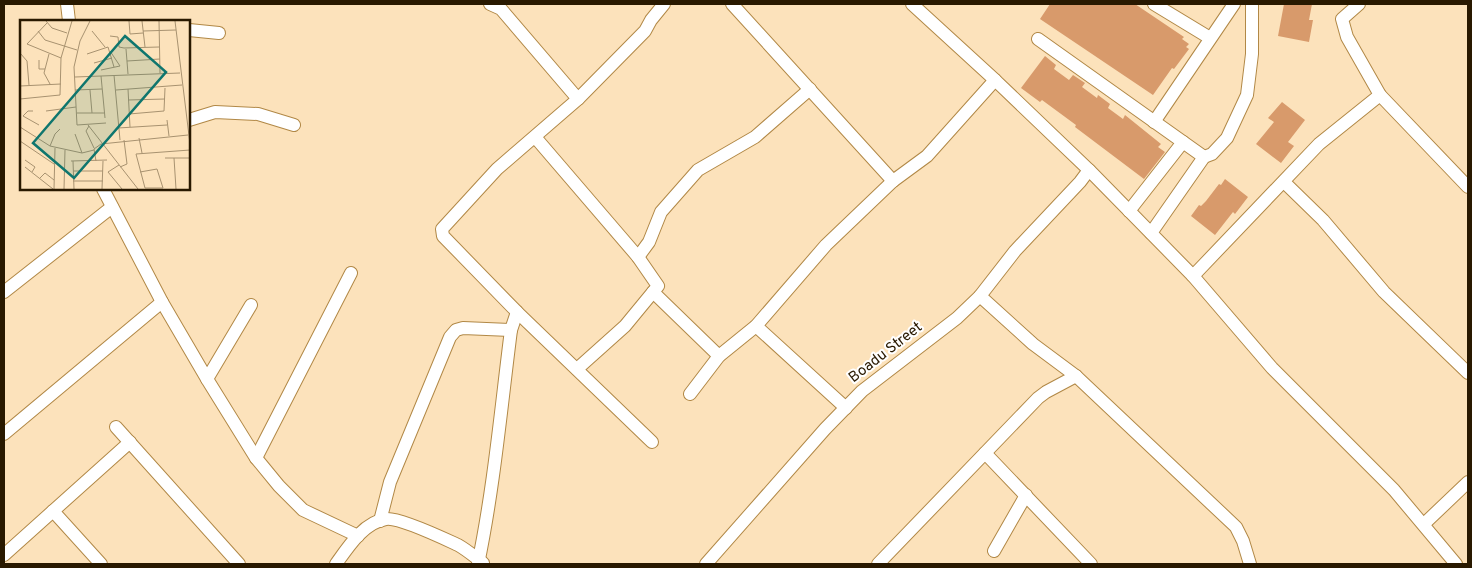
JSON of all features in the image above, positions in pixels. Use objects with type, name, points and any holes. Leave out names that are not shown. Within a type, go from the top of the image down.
[{"type":"street","points":[[67,4],[69,20]]},
{"type":"street","points":[[490,4],[501,9],[578,99]]},
{"type":"street","points":[[652,442],[517,312],[443,236],[442,229],[497,169],[578,99],[645,31],[664,4]]},
{"type":"street","points":[[732,4],[894,181]]},
{"type":"street","points":[[912,4],[1089,170],[1193,276],[1272,368],[1394,490],[1456,564]]},
{"type":"street","points":[[1154,4],[1210,38]]},
{"type":"street","points":[[1154,122],[1234,4]]},
{"type":"street","points":[[1151,233],[1204,157],[1212,154],[1227,138],[1246,95],[1252,54],[1252,4]]},
{"type":"street","points":[[1359,4],[1342,19],[1347,37],[1380,95],[1468,187]]},
{"type":"street","points":[[190,30],[219,32]]},
{"type":"street","points":[[1038,39],[1204,157]]},
{"type":"street","points":[[690,394],[720,356],[756,326],[826,245],[894,181],[927,156],[995,80]]},
{"type":"street","points":[[638,257],[649,242],[661,212],[698,170],[755,137],[810,89]]},
{"type":"street","points":[[1193,276],[1319,144],[1380,95]]},
{"type":"street","points":[[190,120],[215,112],[258,114],[294,124]]},
{"type":"street","points":[[535,137],[638,257],[658,286],[625,326],[577,369]]},
{"type":"street","points":[[1129,211],[1183,142]]},
{"type":"street","name":"Boadu Street","points":[[706,564],[806,450],[862,391],[957,318],[980,296],[1014,251],[1080,182],[1089,170]]},
{"type":"street","points":[[1284,182],[1323,220],[1384,292],[1468,373]]},
{"type":"street","points":[[104,190],[162,302],[207,380],[256,458],[279,486],[303,510],[358,536]]},
{"type":"street","points":[[4,292],[112,207]]},
{"type":"street","points":[[256,458],[351,273]]},
{"type":"street","points":[[652,292],[720,356]]},
{"type":"street","points":[[980,296],[1033,344],[1076,376],[1236,527],[1243,541],[1250,564]]},
{"type":"street","points":[[4,434],[162,302]]},
{"type":"street","points":[[207,380],[251,305]]},
{"type":"street","points":[[480,563],[495,467],[511,330],[517,312]]},
{"type":"street","points":[[756,326],[846,408]]},
{"type":"street","points":[[380,521],[390,482],[450,337],[456,330],[463,328],[511,330]]},
{"type":"street","points":[[882,563],[985,453],[1046,392],[1076,376]]},
{"type":"street","points":[[116,427],[239,564]]},
{"type":"street","points":[[4,555],[130,442]]},
{"type":"street","points":[[985,453],[1091,564]]},
{"type":"street","points":[[1424,524],[1468,482]]},
{"type":"street","points":[[994,551],[1026,495]]},
{"type":"street","points":[[53,510],[101,564]]},
{"type":"street","points":[[336,564],[358,536],[371,524],[387,518],[403,522],[459,546],[480,563]]},
{"type":"building","points":[[1050,4],[1135,4],[1184,37],[1182,39],[1189,44],[1186,47],[1189,49],[1174,69],[1172,68],[1153,95],[1040,19]]},
{"type":"building","points":[[1284,4],[1312,4],[1309,20],[1313,20],[1309,42],[1278,36]]},
{"type":"building","points":[[1045,56],[1056,65],[1054,69],[1069,80],[1073,75],[1085,83],[1082,87],[1097,98],[1098,95],[1110,104],[1108,108],[1123,119],[1125,115],[1161,144],[1158,147],[1165,152],[1144,179],[1075,127],[1076,125],[1042,100],[1040,102],[1021,88]]},
{"type":"building","points":[[1282,102],[1305,120],[1288,142],[1294,146],[1281,163],[1256,144],[1274,122],[1268,118]]},
{"type":"building","points":[[1225,179],[1248,197],[1215,235],[1191,216],[1199,205],[1201,206],[1206,201]]}]
